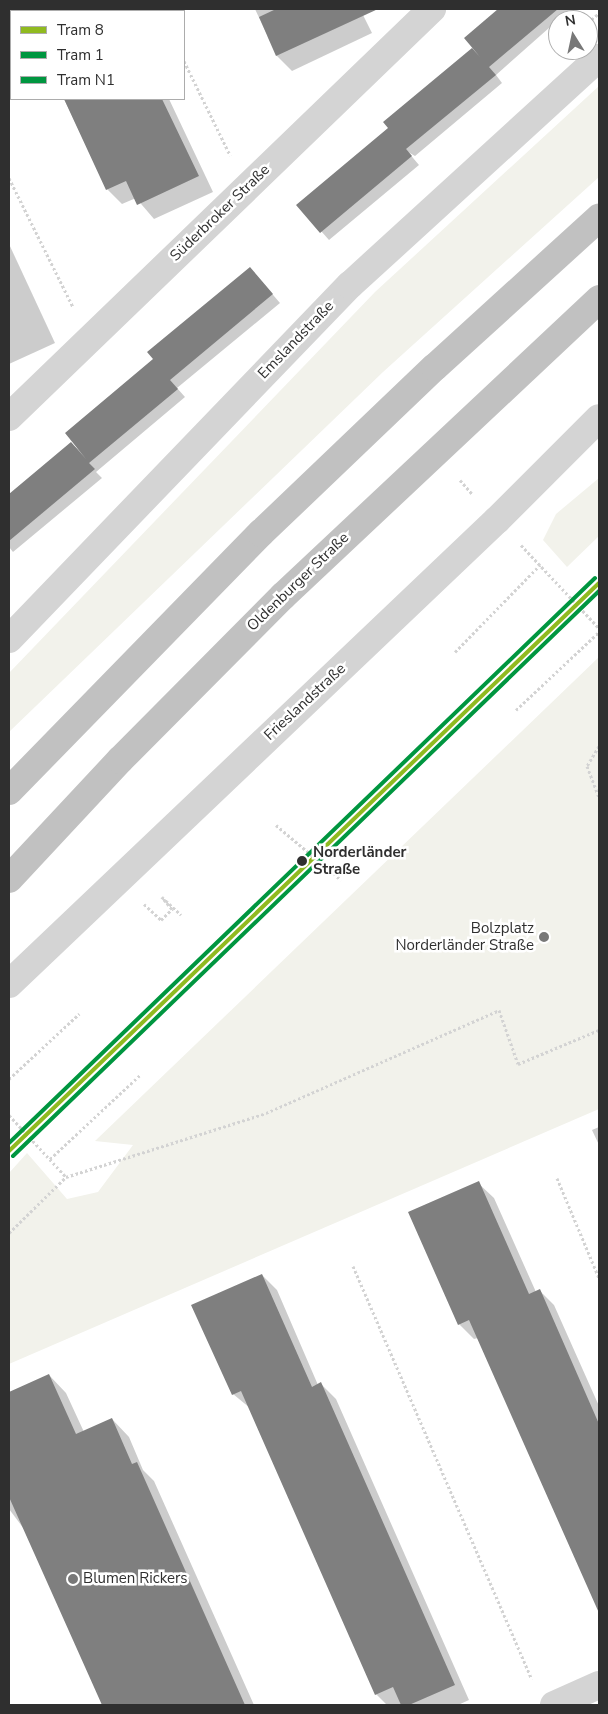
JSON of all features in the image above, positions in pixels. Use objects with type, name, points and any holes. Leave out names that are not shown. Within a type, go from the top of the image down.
[{"type":"highway","points":[[9,791],[261,533],[435,367],[599,218]]},
{"type":"highway","name":"Oldenburger Straße","points":[[9,879],[120,760],[283,596],[599,299]]},
{"type":"street","name":"Süderbroker Straße","points":[[9,417],[432,9]]},
{"type":"street","name":"Emslandstraße","points":[[9,639],[350,285],[599,58]]},
{"type":"street","name":"Frieslandstraße","points":[[9,984],[497,520],[599,418]]},
{"type":"street","points":[[544,1696],[599,1685]]},
{"type":"path","points":[[185,63],[246,188]]},
{"type":"path","points":[[9,178],[89,339]]},
{"type":"path","points":[[455,652],[540,565]]},
{"type":"path","points":[[516,710],[599,632]]},
{"type":"path","points":[[599,746],[587,766],[599,798]]},
{"type":"path","points":[[276,825],[341,880]]},
{"type":"path","points":[[140,900],[160,920],[172,908],[162,897],[181,915]]},
{"type":"path","points":[[9,1233],[66,1177],[266,1113],[499,1010],[518,1064],[599,1030]]},
{"type":"path","points":[[9,1079],[79,1014]]},
{"type":"path","points":[[50,1159],[141,1074]]},
{"type":"path","points":[[9,1115],[66,1177]]},
{"type":"path","points":[[557,1178],[599,1278]]},
{"type":"path","points":[[354,1266],[544,1696]]},
{"type":"shaded area","points":[[599,86],[599,177],[383,372],[9,732],[9,673],[375,292]]},
{"type":"shaded area","points":[[599,478],[599,536],[567,567],[543,540],[556,514]]},
{"type":"shaded area","points":[[599,657],[599,1109],[9,1364],[9,1173],[27,1153],[67,1199],[98,1192],[133,1145],[95,1141]]},
{"type":"building","points":[[276,9],[378,9],[276,56],[259,17]]},
{"type":"building","points":[[498,9],[558,9],[548,10],[548,17],[489,67],[496,75],[406,149],[412,156],[320,233],[296,205],[388,128],[383,122],[472,48],[480,57],[464,38]]},
{"type":"building","points":[[64,100],[162,100],[199,176],[137,205],[126,181],[106,190]]},
{"type":"building","points":[[250,267],[273,294],[170,380],[178,389],[89,463],[95,469],[9,541],[9,494],[71,442],[86,459],[65,433],[153,359],[147,352]]},
{"type":"building","points":[[479,1181],[529,1294],[540,1289],[599,1424],[599,1613],[469,1320],[458,1325],[408,1212]]},
{"type":"building","points":[[262,1274],[312,1387],[321,1382],[455,1685],[409,1705],[401,1705],[393,1687],[375,1695],[241,1391],[232,1395],[191,1305]]},
{"type":"building","points":[[49,1374],[76,1434],[112,1418],[132,1464],[137,1462],[245,1705],[102,1705],[9,1497],[9,1392]]},
{"type":"tram line","name":"N1","points":[[9,1143],[595,578]]},
{"type":"tram line","name":"8","points":[[9,1151],[599,583]]},
{"type":"tram line","name":"1","points":[[13,1156],[599,591]]},
{"type":"place","name":"Norderländer Straße","points":[[302,861]]},
{"type":"place","name":"Bolzplatz Norderländer Straße","points":[[544,937]]},
{"type":"place","name":"Blumen Rickers","points":[[73,1579]]}]
